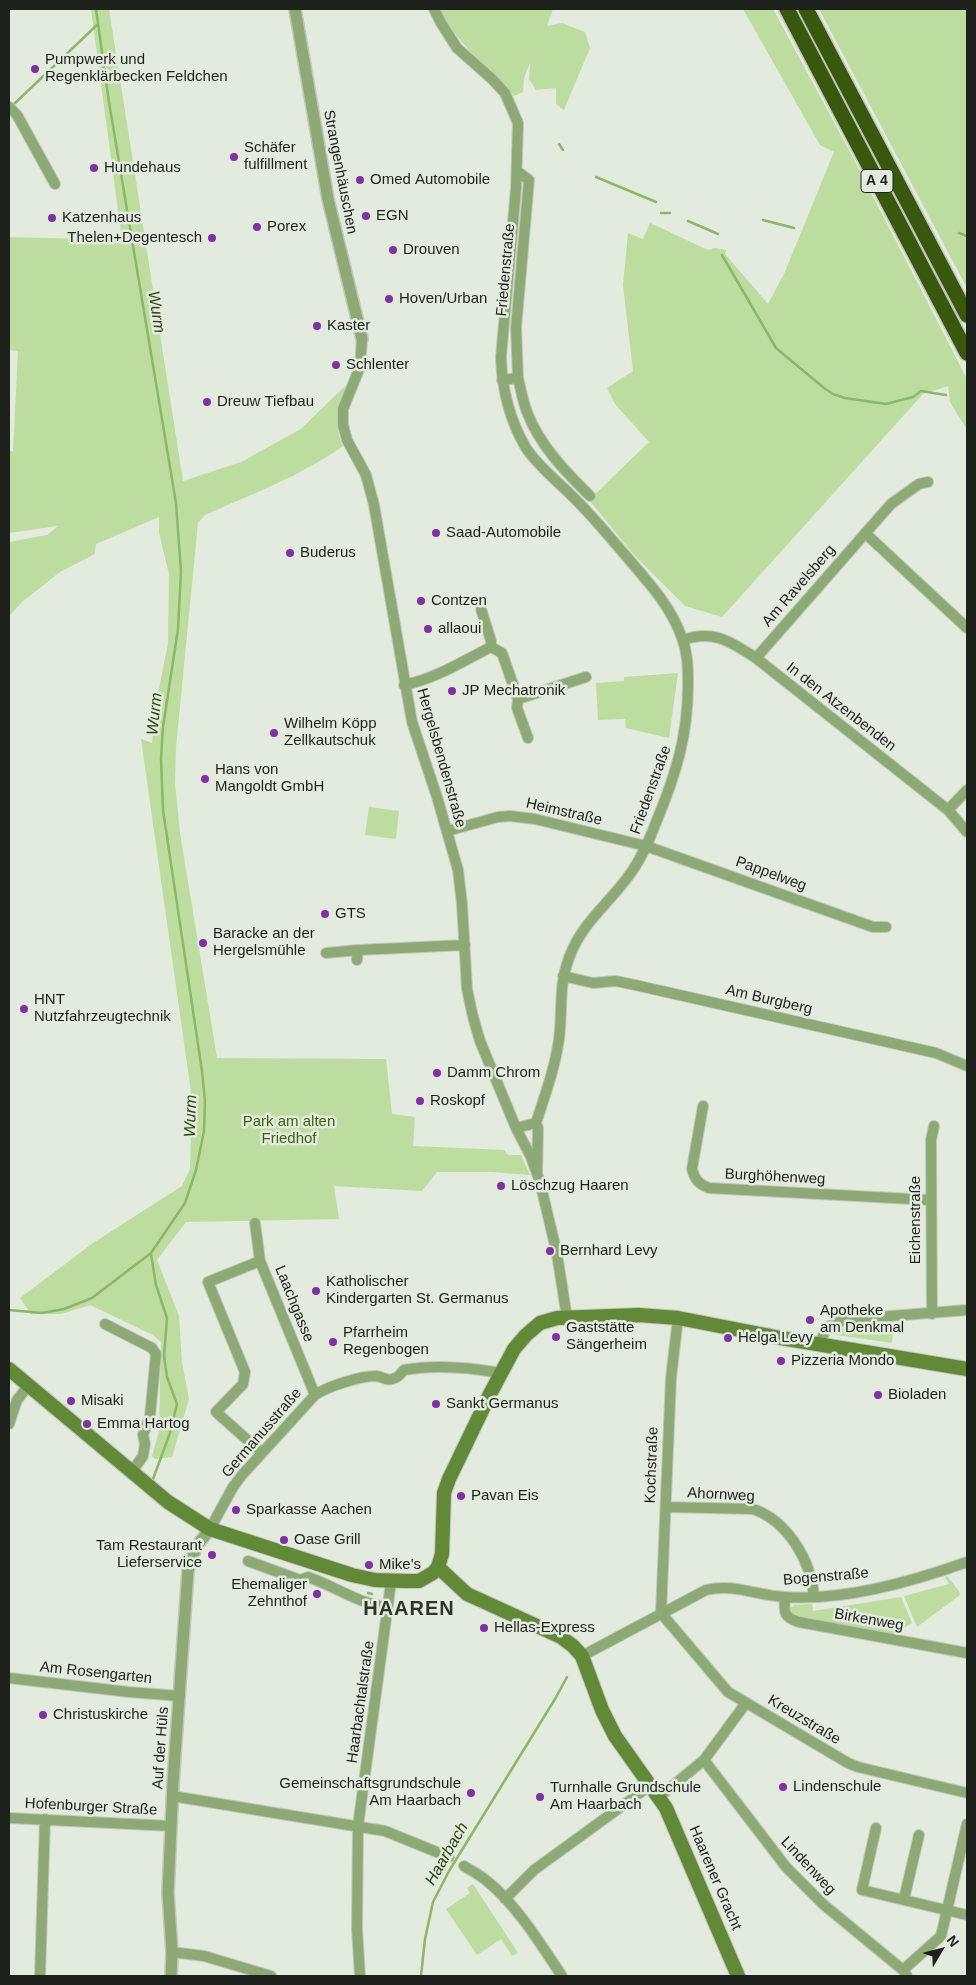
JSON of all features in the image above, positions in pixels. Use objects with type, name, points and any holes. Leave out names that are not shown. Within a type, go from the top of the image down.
[{"type":"highway","name":"A 4","points":[[787,9],[967,353]]},
{"type":"highway","name":"A 4","points":[[806,9],[967,315]]},
{"type":"main road","points":[[9,1369],[131,1473],[168,1502],[210,1529],[331,1569],[391,1582],[419,1581],[426,1578],[438,1567],[442,1554],[444,1492],[449,1479],[514,1349],[533,1328],[548,1320],[638,1315],[678,1318],[967,1368]]},
{"type":"main road","name":"Haarener Gracht","points":[[438,1567],[467,1594],[562,1637],[582,1656],[602,1710],[615,1736],[666,1808],[687,1853],[738,1976]]},
{"type":"street","name":"Strangenhäuschen","points":[[295,9],[326,191],[362,339]]},
{"type":"street","name":"Friedenstraße","points":[[434,9],[457,48],[505,93],[511,105],[518,129],[518,171],[503,328],[502,380],[507,404],[517,431],[527,449],[542,468],[598,523],[666,605],[683,640],[688,664],[688,716],[684,741],[676,771],[646,846],[630,874],[580,933],[563,976],[559,1036],[555,1059],[536,1123],[538,1128],[537,1174]]},
{"type":"street","points":[[11,109],[55,184]]},
{"type":"street","name":"Friedenstraße","points":[[518,171],[529,180],[516,328],[518,378],[527,412],[539,438],[557,463],[590,496]]},
{"type":"street","name":"Hergelsbendenstraße","points":[[362,339],[360,367],[343,409],[343,425],[347,440],[366,475],[374,505],[412,722],[458,870],[467,989],[473,1017],[480,1041],[516,1128]]},
{"type":"street","points":[[502,380],[518,378]]},
{"type":"street","name":"Am Ravelsberg","points":[[756,658],[891,504],[907,491],[919,484],[928,482]]},
{"type":"street","points":[[865,533],[967,628]]},
{"type":"street","points":[[481,610],[491,641],[491,647]]},
{"type":"street","name":"In den Atzenbenden","points":[[683,640],[692,636],[710,635],[728,640],[756,658],[948,810],[967,832]]},
{"type":"street","points":[[404,685],[436,675],[491,647]]},
{"type":"street","points":[[491,647],[502,653],[518,698],[517,708],[528,738]]},
{"type":"street","points":[[518,698],[586,677]]},
{"type":"street","points":[[948,810],[967,790]]},
{"type":"street","name":"Heimstraße","points":[[447,832],[486,819],[510,816],[535,819],[646,846]]},
{"type":"street","name":"Pappelweg","points":[[646,846],[873,927],[886,927]]},
{"type":"street","points":[[326,953],[358,955],[465,945]]},
{"type":"street","name":"Am Burgberg","points":[[563,976],[593,983],[616,981],[634,985],[936,1053],[967,1066]]},
{"type":"street","name":"Burghöhenweg","points":[[703,1106],[692,1170],[699,1184],[709,1188],[930,1200]]},
{"type":"street","points":[[516,1128],[536,1123]]},
{"type":"street","name":"Eichenstraße","points":[[932,1314],[930,1140],[934,1126]]},
{"type":"street","name":"Friedenstraße","points":[[516,1128],[528,1150],[537,1174],[557,1254],[567,1318]]},
{"type":"street","name":"Laachgasse","points":[[255,1223],[260,1261],[315,1395]]},
{"type":"street","points":[[260,1261],[208,1282],[245,1372],[243,1384],[216,1412],[262,1453]]},
{"type":"street","points":[[821,1344],[825,1329],[834,1323],[852,1319],[967,1310]]},
{"type":"street","name":"Kochstraße","points":[[661,1613],[671,1378],[678,1318]]},
{"type":"street","points":[[105,1324],[152,1348],[156,1354],[150,1416],[143,1435],[145,1444],[143,1456],[131,1473]]},
{"type":"street","name":"Germanusstraße","points":[[210,1529],[233,1487],[315,1395],[324,1389],[336,1384],[377,1376],[388,1380],[398,1378],[404,1370],[428,1366],[477,1369],[501,1373]]},
{"type":"street","points":[[9,1424],[17,1400],[29,1385]]},
{"type":"street","name":"Ahornweg","points":[[666,1507],[753,1510],[765,1514],[790,1536],[805,1558],[813,1579],[814,1596]]},
{"type":"street","name":"Auf der Hüls","points":[[171,1976],[172,1952],[168,1893],[172,1796],[188,1571],[196,1547],[210,1529]]},
{"type":"street","points":[[248,1561],[300,1580],[308,1577],[327,1583],[332,1589],[374,1606],[388,1607]]},
{"type":"street","points":[[308,1577],[311,1562]]},
{"type":"street","name":"Bogenstraße","points":[[582,1656],[661,1613],[706,1590],[716,1587],[741,1589],[785,1597],[814,1596],[874,1588],[911,1580],[967,1562]]},
{"type":"street","points":[[327,1583],[331,1569]]},
{"type":"street","name":"Haarbachtalstraße","points":[[359,1976],[358,1826],[391,1582]]},
{"type":"street","name":"Birkenweg","points":[[785,1597],[784,1612],[790,1619],[799,1622],[967,1653]]},
{"type":"street","name":"Kreuzstraße","points":[[661,1613],[728,1692],[746,1703],[848,1763],[967,1793]]},
{"type":"street","name":"Am Rosengarten","points":[[9,1678],[180,1696]]},
{"type":"street","points":[[505,1899],[534,1870],[704,1760],[746,1703]]},
{"type":"street","name":"Lindenweg","points":[[704,1760],[786,1867],[824,1905],[904,1973]]},
{"type":"street","points":[[172,1796],[385,1831],[449,1857]]},
{"type":"street","name":"Hofenburger Straße","points":[[9,1818],[171,1826]]},
{"type":"street","points":[[40,1976],[44,1819]]},
{"type":"street","points":[[904,1973],[940,1936],[948,1910],[967,1824]]},
{"type":"street","points":[[876,1828],[862,1890],[967,1915]]},
{"type":"street","points":[[904,1899],[919,1835]]},
{"type":"street","points":[[464,1866],[488,1881],[505,1899],[562,1976]]},
{"type":"street","points":[[172,1952],[204,1956],[271,1976]]},
{"type":"green space","name":"Park am alten Friedhof","points":[[91,9],[109,9],[183,481],[241,462],[301,429],[346,385],[338,423],[338,431],[343,446],[293,476],[205,515],[198,523],[176,747],[175,783],[180,833],[217,1058],[386,1059],[392,1114],[415,1117],[413,1146],[504,1150],[508,1155],[521,1155],[530,1175],[492,1172],[437,1172],[422,1191],[334,1186],[339,1219],[186,1222],[157,1260],[179,1316],[182,1363],[189,1399],[172,1457],[155,1459],[152,1456],[159,1431],[161,1342],[153,1335],[90,1305],[61,1314],[31,1314],[20,1298],[93,1243],[182,1186],[190,1169],[192,1099],[141,739],[152,743],[157,699],[168,643],[169,574],[159,533],[159,517],[96,544],[95,554],[60,572],[22,602],[9,616],[9,542],[47,535],[58,526],[9,533],[9,451],[13,451],[18,351],[9,350],[9,237],[122,240]]},
{"type":"green space","points":[[440,9],[553,9],[547,26],[562,23],[585,32],[590,48],[564,110],[556,104],[556,88],[536,90],[529,79],[530,63],[524,78],[523,92],[514,96],[464,44],[447,22]]},
{"type":"green space","points":[[743,9],[773,9],[850,152],[967,379],[967,430],[950,402],[948,386],[923,394],[722,617],[685,606],[634,555],[590,499],[649,442],[615,404],[607,388],[633,371],[623,285],[628,233],[643,239],[650,223],[708,250],[715,248],[726,250],[725,254],[768,304],[784,274],[834,152],[820,145]]},
{"type":"green space","points":[[819,9],[967,9],[967,288]]},
{"type":"green space","points":[[678,673],[669,738],[626,728],[625,719],[598,720],[596,683],[624,681],[624,677]]},
{"type":"green space","points":[[369,807],[399,811],[396,839],[365,835]]},
{"type":"green space","points":[[894,1324],[892,1343],[836,1335],[837,1331],[844,1328]]},
{"type":"green space","points":[[947,1576],[960,1595],[917,1627],[904,1596],[949,1584],[945,1577]]},
{"type":"green space","points":[[901,1597],[912,1623],[894,1634],[793,1616],[790,1608],[794,1605],[812,1604],[813,1611]]},
{"type":"green space","points":[[473,1884],[518,1953],[512,1956],[501,1939],[477,1955],[446,1909],[470,1893],[467,1888]]},
{"type":"waterway","name":"Wurm","points":[[9,1310],[42,1313],[64,1309],[92,1298],[151,1253],[185,1203],[196,1170],[204,1131],[205,1101],[202,1071],[163,810],[161,759],[163,727],[178,629],[181,571],[176,503],[109,102],[96,9]]},
{"type":"waterway","points":[[12,106],[98,24]]},
{"type":"waterway","points":[[559,144],[563,150]]},
{"type":"waterway","points":[[596,177],[656,202]]},
{"type":"waterway","points":[[661,213],[670,213]]},
{"type":"waterway","points":[[763,220],[794,228]]},
{"type":"waterway","points":[[688,221],[718,234]]},
{"type":"waterway","points":[[959,233],[967,236]]},
{"type":"waterway","points":[[722,255],[776,348],[833,394],[845,398],[886,404],[913,397],[921,391],[946,395]]},
{"type":"waterway","name":"Haarbach","points":[[151,1254],[156,1285],[167,1318],[164,1356],[167,1377],[177,1404],[170,1433],[153,1479]]},
{"type":"waterway","name":"Haarbach","points":[[368,1593],[372,1594]]},
{"type":"waterway","name":"Haarbach","points":[[421,1976],[425,1939],[433,1902],[449,1871],[567,1677]]},
{"type":"place","name":"Pumpwerk und Regenklärbecken Feldchen","points":[[35,69]]},
{"type":"place","name":"Schäfer fulfillment","points":[[234,157]]},
{"type":"place","name":"Hundehaus","points":[[94,168]]},
{"type":"place","name":"Omed Automobile","points":[[360,180]]},
{"type":"place","name":"EGN","points":[[366,216]]},
{"type":"place","name":"Katzenhaus","points":[[52,218]]},
{"type":"place","name":"Porex","points":[[257,227]]},
{"type":"place","name":"Thelen+Degentesch","points":[[212,238]]},
{"type":"place","name":"Drouven","points":[[393,250]]},
{"type":"place","name":"Hoven/Urban","points":[[389,299]]},
{"type":"place","name":"Kaster","points":[[317,326]]},
{"type":"place","name":"Schlenter","points":[[336,365]]},
{"type":"place","name":"Dreuw Tiefbau","points":[[207,402]]},
{"type":"place","name":"Saad-Automobile","points":[[436,533]]},
{"type":"place","name":"Buderus","points":[[290,553]]},
{"type":"place","name":"Contzen","points":[[421,601]]},
{"type":"place","name":"allaoui","points":[[428,629]]},
{"type":"place","name":"JP Mechatronik","points":[[452,691]]},
{"type":"place","name":"Wilhelm Köpp Zellkautschuk","points":[[274,733]]},
{"type":"place","name":"Hans von Mangoldt GmbH","points":[[205,779]]},
{"type":"place","name":"GTS","points":[[325,914]]},
{"type":"place","name":"Baracke an der Hergelsmühle","points":[[203,943]]},
{"type":"place","name":"HNT Nutzfahrzeugtechnik","points":[[24,1009]]},
{"type":"place","name":"Damm Chrom","points":[[437,1073]]},
{"type":"place","name":"Roskopf","points":[[420,1101]]},
{"type":"place","name":"Löschzug Haaren","points":[[501,1186]]},
{"type":"place","name":"Bernhard Levy","points":[[550,1251]]},
{"type":"place","name":"Katholischer Kindergarten St. Germanus","points":[[316,1291]]},
{"type":"place","name":"Apotheke am Denkmal","points":[[810,1320]]},
{"type":"place","name":"Gaststätte Sängerheim","points":[[556,1337]]},
{"type":"place","name":"Helga Levy","points":[[728,1338]]},
{"type":"place","name":"Pfarrheim Regenbogen","points":[[333,1342]]},
{"type":"place","name":"Pizzeria Mondo","points":[[781,1361]]},
{"type":"place","name":"Bioladen","points":[[878,1395]]},
{"type":"place","name":"Misaki","points":[[71,1401]]},
{"type":"place","name":"Sankt Germanus","points":[[436,1404]]},
{"type":"place","name":"Emma Hartog","points":[[87,1424]]},
{"type":"place","name":"Pavan Eis","points":[[461,1496]]},
{"type":"place","name":"Sparkasse Aachen","points":[[236,1510]]},
{"type":"place","name":"Oase Grill","points":[[284,1540]]},
{"type":"place","name":"Tam Restaurant Lieferservice","points":[[212,1555]]},
{"type":"place","name":"Mike's","points":[[369,1565]]},
{"type":"place","name":"Ehemaliger Zehnthof","points":[[317,1594]]},
{"type":"place","name":"Hellas-Express","points":[[484,1628]]},
{"type":"place","name":"Christuskirche","points":[[43,1715]]},
{"type":"place","name":"Lindenschule","points":[[783,1787]]},
{"type":"place","name":"Gemeinschaftsgrundschule Am Haarbach","points":[[471,1793]]},
{"type":"place","name":"Turnhalle Grundschule Am Haarbach","points":[[540,1797]]},
{"type":"district","name":"HAAREN","points":[[409,1609]]}]
